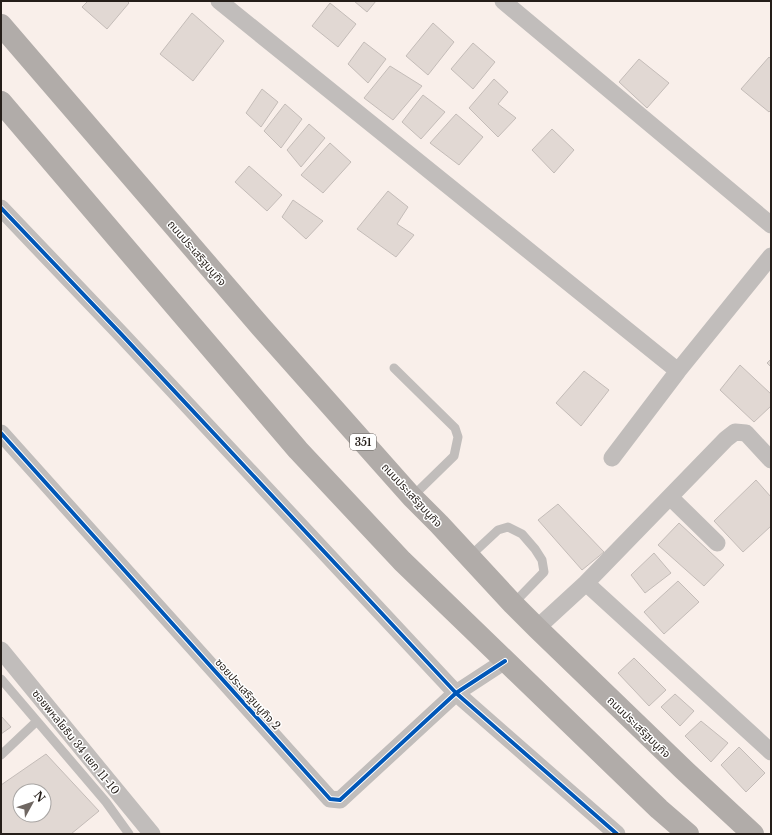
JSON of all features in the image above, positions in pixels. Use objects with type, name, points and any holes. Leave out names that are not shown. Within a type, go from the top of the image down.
[{"type":"main road","name":"ถนนประเสริฐมนูกิจ","points":[[1,25],[261,327],[412,497],[537,628],[683,769],[753,834]]},
{"type":"main road","points":[[1,102],[298,450],[402,561],[659,809],[688,834]]},
{"type":"street","points":[[219,1],[678,371]]},
{"type":"street","points":[[504,1],[771,225]]},
{"type":"street","points":[[1,208],[122,335],[456,693],[617,834]]},
{"type":"street","points":[[612,458],[678,371],[771,256]]},
{"type":"street","points":[[537,628],[586,583],[726,439],[735,432],[746,433],[771,460]]},
{"type":"street","name":"ซอยประเสริฐมนูกิจ 2","points":[[1,433],[330,799],[340,800],[456,693],[505,660]]},
{"type":"street","points":[[670,497],[717,543]]},
{"type":"street","points":[[586,583],[771,752]]},
{"type":"street","name":"ซอยพหลโยธิน 34 แยก 11-10","points":[[1,650],[152,834]]},
{"type":"lane","points":[[394,368],[455,428],[458,437],[454,456],[412,497]]},
{"type":"lane","points":[[469,557],[498,530],[508,527],[522,534],[542,560],[544,572],[513,604]]},
{"type":"lane","points":[[1,679],[106,802],[129,834]]},
{"type":"lane","points":[[1,755],[37,721]]},
{"type":"building","points":[[88,1],[127,1],[129,3],[107,29],[82,7]]},
{"type":"building","points":[[354,1],[376,1],[367,12]]},
{"type":"building","points":[[330,3],[356,24],[338,47],[312,26]]},
{"type":"building","points":[[192,13],[224,41],[193,81],[160,54]]},
{"type":"building","points":[[433,23],[454,42],[428,75],[406,56]]},
{"type":"building","points":[[364,42],[386,59],[368,83],[348,64]]},
{"type":"building","points":[[473,43],[495,62],[473,89],[451,69]]},
{"type":"building","points":[[769,57],[771,59],[771,110],[769,112],[741,89]]},
{"type":"building","points":[[639,59],[669,83],[647,108],[619,82]]},
{"type":"building","points":[[390,66],[422,86],[393,120],[364,98]]},
{"type":"building","points":[[494,79],[508,92],[498,104],[516,118],[498,137],[469,108]]},
{"type":"building","points":[[262,89],[278,102],[261,127],[246,113]]},
{"type":"building","points":[[423,95],[445,112],[421,139],[402,122]]},
{"type":"building","points":[[285,104],[302,119],[281,148],[264,131]]},
{"type":"building","points":[[456,114],[483,137],[459,165],[430,143]]},
{"type":"building","points":[[309,124],[325,138],[301,167],[287,150]]},
{"type":"building","points":[[552,129],[574,150],[554,173],[532,150]]},
{"type":"building","points":[[330,143],[351,162],[323,193],[301,175]]},
{"type":"building","points":[[249,166],[282,195],[267,211],[235,182]]},
{"type":"building","points":[[388,191],[408,207],[397,224],[414,235],[396,257],[357,229]]},
{"type":"building","points":[[293,200],[323,221],[306,239],[282,217]]},
{"type":"building","points":[[771,359],[771,367],[767,363]]},
{"type":"building","points":[[740,365],[771,394],[771,406],[754,422],[720,390]]},
{"type":"building","points":[[584,371],[609,390],[581,426],[556,403]]},
{"type":"building","points":[[756,480],[771,497],[771,526],[743,552],[714,521]]},
{"type":"building","points":[[558,504],[604,552],[582,570],[538,520]]},
{"type":"building","points":[[679,523],[724,565],[704,586],[658,545]]},
{"type":"building","points":[[654,553],[671,573],[645,593],[631,575]]},
{"type":"building","points":[[678,581],[699,602],[664,634],[644,612]]},
{"type":"building","points":[[634,658],[666,690],[649,706],[618,673]]},
{"type":"building","points":[[675,694],[694,711],[680,726],[661,707]]},
{"type":"building","points":[[1,716],[11,727],[1,734]]},
{"type":"building","points":[[701,721],[728,743],[711,762],[685,736]]},
{"type":"building","points":[[739,747],[765,773],[746,792],[721,765]]},
{"type":"building","points":[[46,754],[99,811],[71,834],[1,834],[1,785]]},
{"type":"cycle path","points":[[1,208],[122,335],[456,693],[617,834]]},
{"type":"cycle path","points":[[1,433],[330,799],[340,800],[456,693],[505,661]]}]
